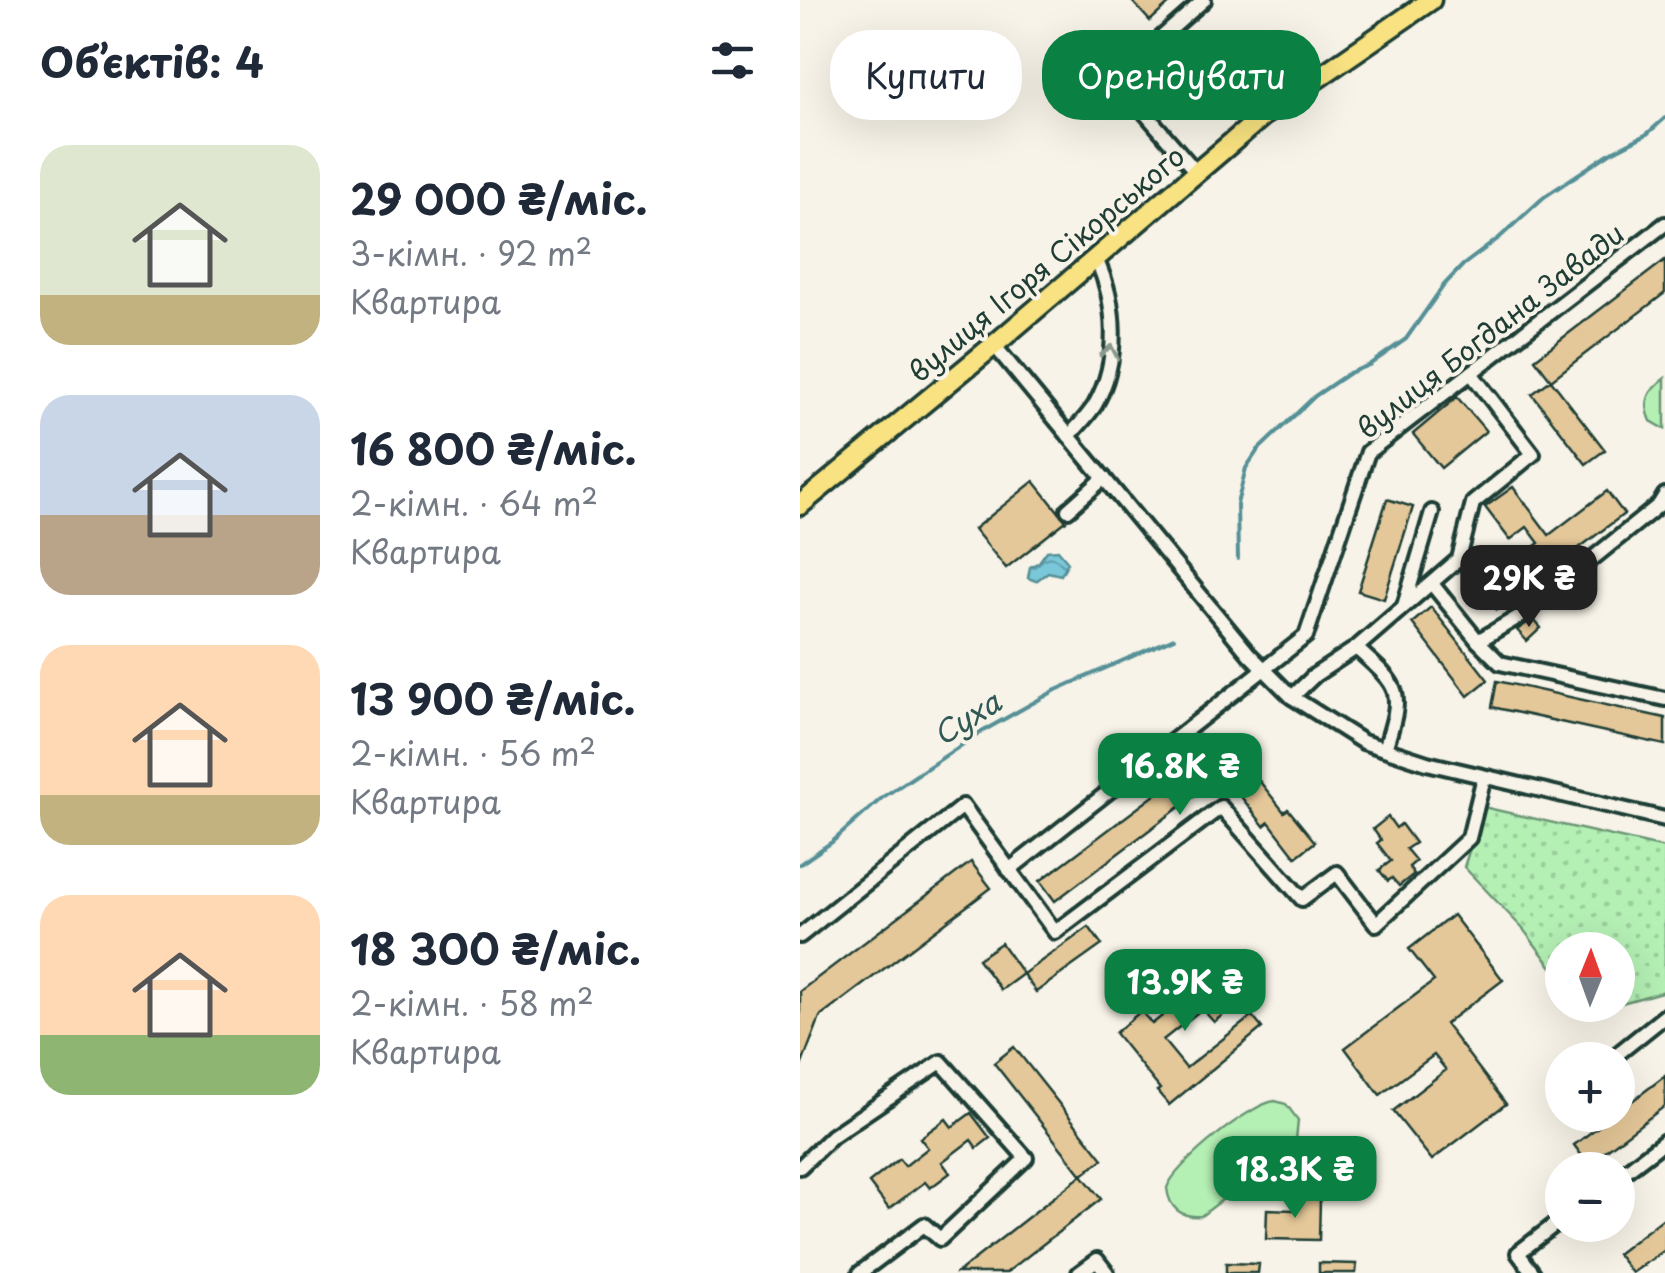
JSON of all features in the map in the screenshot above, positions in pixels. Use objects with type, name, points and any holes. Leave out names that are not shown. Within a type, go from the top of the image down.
[{"type":"main road","name":"вулиця Ігоря Сікорського","points":[[800,504],[1264,116],[1431,0]]},
{"type":"street","points":[[1196,173],[1146,114],[1123,76],[1128,67],[1204,0]]},
{"type":"street","name":"вулиця Богдана Завади","points":[[1009,870],[1306,636],[1368,452],[1665,224]]},
{"type":"street","points":[[1070,436],[1095,405],[1113,339],[1109,292],[1096,259]]},
{"type":"street","points":[[994,345],[1263,669],[1292,697],[1363,742],[1484,777],[1665,819]]},
{"type":"street","points":[[1292,697],[1459,560],[1473,503],[1532,454],[1470,373]]},
{"type":"street","points":[[1068,510],[1104,478]]},
{"type":"street","points":[[1478,641],[1524,614],[1659,505],[1665,494]]},
{"type":"street","points":[[1404,608],[1432,512]]},
{"type":"street","points":[[1432,584],[1500,663],[1665,699]]},
{"type":"street","points":[[1356,648],[1396,688],[1397,702],[1385,749]]},
{"type":"street","points":[[800,936],[964,806],[1055,932],[1222,808],[1302,900],[1337,873],[1376,924],[1470,838],[1484,777]]},
{"type":"street","points":[[1632,1042],[1665,1016]]},
{"type":"street","points":[[800,1167],[832,1136],[941,1062],[1026,1158],[940,1239],[924,1225],[860,1273]]},
{"type":"street","points":[[1635,1164],[1665,1141]]},
{"type":"street","points":[[1534,1273],[1518,1253],[1545,1232]]},
{"type":"street","points":[[1080,1273],[1097,1260],[1107,1273]]},
{"type":"green space","points":[[1665,378],[1665,429],[1651,421],[1647,402]]},
{"type":"green space","points":[[1483,807],[1665,848],[1665,991],[1635,999],[1635,932],[1545,932],[1545,958],[1464,867]]},
{"type":"green space","points":[[1275,1101],[1286,1104],[1298,1120],[1296,1140],[1289,1149],[1201,1216],[1177,1210],[1167,1188],[1183,1165],[1232,1123]]},
{"type":"water","points":[[1058,550],[1068,562],[1061,575],[1048,572],[1036,581],[1028,578],[1030,567],[1047,551]]},
{"type":"building","points":[[1131,0],[1173,0],[1150,21]]},
{"type":"building","points":[[1665,260],[1665,293],[1551,380],[1535,359]]},
{"type":"building","points":[[1551,380],[1605,450],[1586,464],[1532,394]]},
{"type":"building","points":[[1457,397],[1486,431],[1441,468],[1413,434]]},
{"type":"building","points":[[1034,481],[1066,521],[1006,568],[974,529]]},
{"type":"building","points":[[1513,487],[1549,535],[1607,491],[1624,514],[1497,610],[1480,587],[1539,543],[1527,527],[1510,540],[1485,507]]},
{"type":"building","points":[[1387,499],[1413,507],[1384,599],[1358,591]]},
{"type":"building","points":[[1431,607],[1488,680],[1468,696],[1412,623]]},
{"type":"building","points":[[1533,619],[1541,628],[1527,641],[1517,630]]},
{"type":"building","points":[[1497,681],[1665,718],[1665,745],[1492,707]]},
{"type":"building","points":[[1223,744],[1248,777],[1253,773],[1284,812],[1288,809],[1315,842],[1296,857],[1269,822],[1264,826],[1235,789],[1229,793],[1217,779],[1055,901],[1040,881]]},
{"type":"building","points":[[1388,817],[1396,828],[1401,824],[1415,843],[1406,849],[1416,861],[1409,867],[1414,874],[1399,886],[1379,870],[1391,861],[1377,843],[1381,840],[1373,829]]},
{"type":"building","points":[[971,862],[991,888],[820,1017],[800,1069],[800,991]]},
{"type":"building","points":[[1453,915],[1503,980],[1445,1024],[1506,1104],[1432,1160],[1393,1111],[1446,1070],[1434,1055],[1380,1095],[1345,1048],[1434,981],[1409,949]]},
{"type":"building","points":[[1089,927],[1102,945],[1036,992],[1023,974]]},
{"type":"building","points":[[1001,943],[1023,974],[1001,990],[978,959]]},
{"type":"building","points":[[1206,959],[1240,1001],[1214,1022],[1202,1009],[1163,1040],[1186,1068],[1252,1016],[1262,1028],[1169,1105],[1115,1033],[1141,1011],[1152,1024],[1191,993],[1180,980]]},
{"type":"building","points":[[1014,1047],[1103,1159],[1082,1175],[994,1063]]},
{"type":"building","points":[[1665,1076],[1665,1106],[1635,1129],[1635,1099]]},
{"type":"building","points":[[971,1113],[990,1138],[977,1148],[971,1140],[942,1162],[950,1173],[930,1188],[925,1182],[889,1209],[869,1183],[899,1159],[905,1166],[928,1148],[920,1138],[946,1119],[952,1127]]},
{"type":"building","points":[[1591,1132],[1630,1132],[1604,1152],[1579,1152],[1574,1145]]},
{"type":"building","points":[[1082,1175],[1101,1199],[1006,1273],[957,1273]]},
{"type":"building","points":[[1294,1197],[1320,1198],[1319,1240],[1266,1239],[1267,1209],[1294,1210]]},
{"type":"building","points":[[1665,1217],[1665,1250],[1632,1273],[1617,1254]]},
{"type":"building","points":[[1226,1263],[1259,1264],[1258,1273],[1226,1273]]},
{"type":"building","points":[[1319,1263],[1357,1264],[1356,1273],[1319,1273]]},
{"type":"waterway","points":[[1238,559],[1237,504],[1246,468],[1258,450],[1315,396],[1406,339],[1463,265],[1544,197],[1610,153],[1647,134],[1665,118]]},
{"type":"waterway","name":"Суха","points":[[800,864],[883,797],[983,731],[1056,690],[1174,638]]}]
